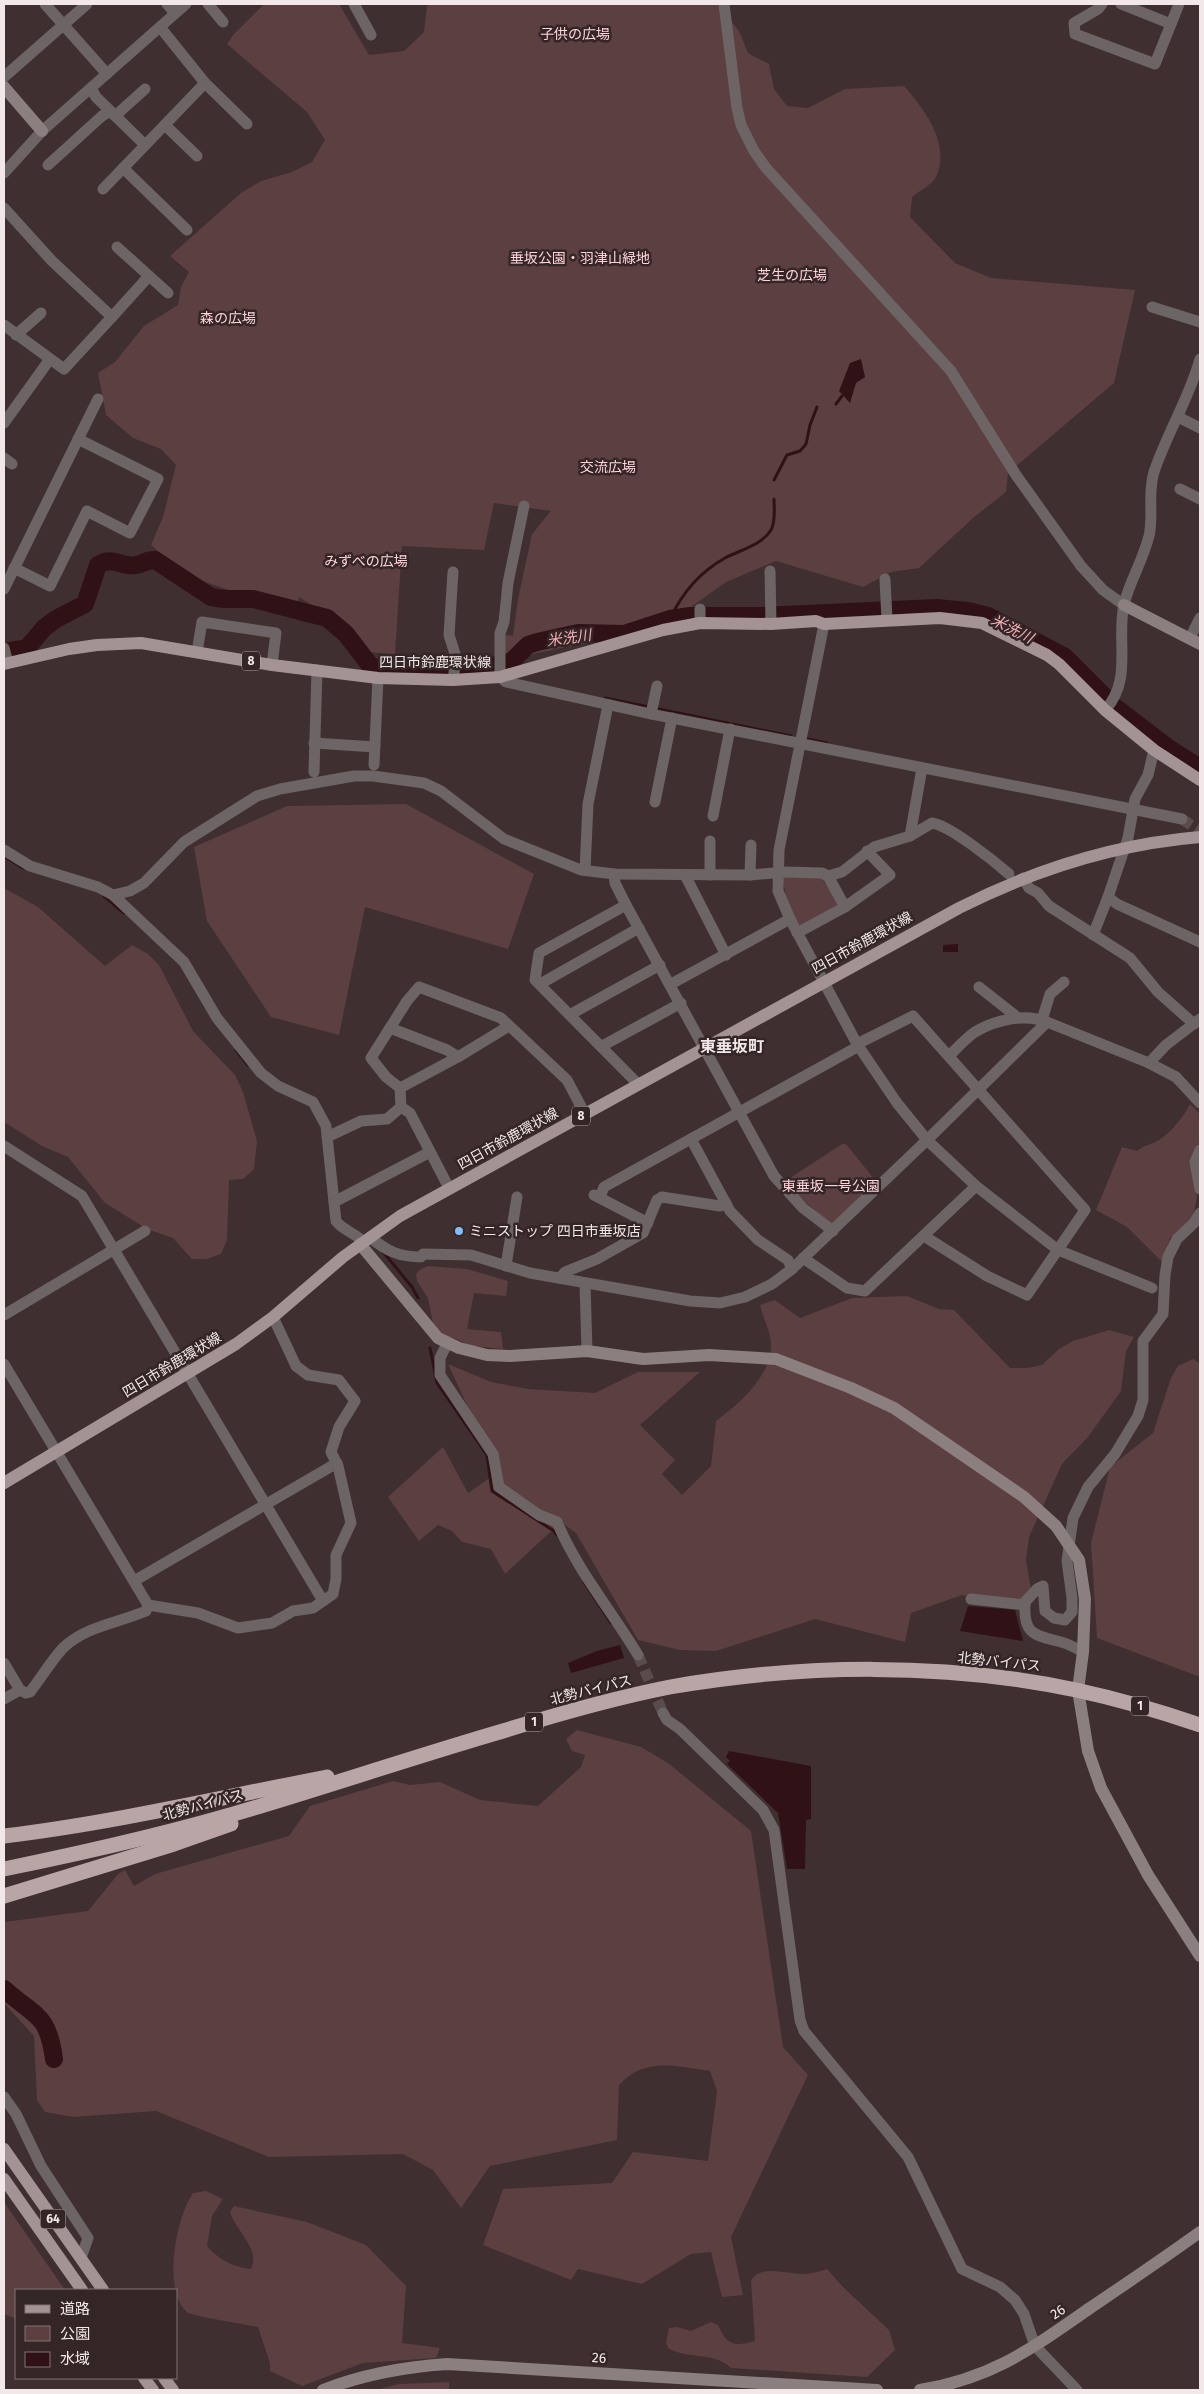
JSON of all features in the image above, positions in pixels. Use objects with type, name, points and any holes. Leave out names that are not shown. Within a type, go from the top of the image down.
[{"type":"highway","name":"北勢バイパス","points":[[4,1870],[173,1830],[264,1806],[396,1763],[608,1701],[670,1687],[730,1679],[854,1670],[919,1671],[988,1676],[1078,1690],[1148,1708],[1200,1725]]},
{"type":"highway","name":"1","points":[[4,1836],[54,1830],[396,1763]]},
{"type":"highway","name":"1","points":[[4,1896],[174,1844],[396,1763]]},
{"type":"main road","name":"四日市鈴鹿環状線","points":[[6,662],[68,649],[117,643],[141,643],[272,665],[378,678],[453,677],[500,674],[663,630],[700,617],[771,619],[824,624],[887,611],[982,623],[1047,655],[1109,705],[1154,750],[1200,780]]},
{"type":"main road","name":"四日市鈴鹿環状線","points":[[4,1483],[236,1344],[365,1241],[450,1188],[958,908],[1023,878],[1078,860],[1123,848],[1171,839],[1200,837]]},
{"type":"main road","name":"64","points":[[4,2148],[102,2289]]},
{"type":"main road","name":"64","points":[[4,2179],[81,2289]]},
{"type":"main road","points":[[145,2379],[153,2390]]},
{"type":"main road","points":[[165,2379],[173,2390]]},
{"type":"street","points":[[45,4],[107,74]]},
{"type":"street","points":[[4,77],[87,4]]},
{"type":"street","points":[[167,4],[175,13]]},
{"type":"street","points":[[4,173],[42,132],[186,4]]},
{"type":"street","points":[[208,4],[223,22]]},
{"type":"street","points":[[354,4],[371,35]]},
{"type":"street","points":[[724,4],[737,108],[741,125],[754,151],[766,168],[951,371],[1016,475],[1081,566],[1102,590],[1124,605],[1195,641],[1200,618]]},
{"type":"street","points":[[1102,4],[1098,9],[1074,23],[1075,34],[1155,64],[1179,4]]},
{"type":"street","points":[[1121,4],[1171,24]]},
{"type":"street","points":[[160,27],[205,83],[247,124]]},
{"type":"street","points":[[103,189],[205,83]]},
{"type":"street","points":[[4,87],[42,132]]},
{"type":"street","points":[[91,88],[113,113],[146,145]]},
{"type":"street","points":[[48,165],[102,116],[113,113],[145,88]]},
{"type":"street","points":[[165,125],[197,156]]},
{"type":"street","points":[[123,168],[187,230]]},
{"type":"street","points":[[4,208],[52,261],[112,317]]},
{"type":"street","points":[[118,247],[168,293]]},
{"type":"street","points":[[41,313],[8,331],[64,370],[149,276]]},
{"type":"street","points":[[1152,307],[1200,322]]},
{"type":"street","points":[[4,423],[50,359]]},
{"type":"street","points":[[1109,705],[1118,692],[1121,680],[1124,605],[1149,536],[1151,481],[1160,455],[1192,385],[1200,360]]},
{"type":"street","points":[[4,588],[98,399]]},
{"type":"street","points":[[1178,417],[1200,428]]},
{"type":"street","points":[[14,568],[50,586],[87,511],[130,533],[158,479],[78,439]]},
{"type":"street","points":[[1180,488],[1200,499]]},
{"type":"street","points":[[524,506],[508,583],[504,622],[500,633],[500,674],[506,682],[608,705],[652,710],[672,718],[800,744],[1182,819]]},
{"type":"street","points":[[770,571],[771,619]]},
{"type":"street","points":[[453,572],[449,635],[456,657],[453,677]]},
{"type":"street","points":[[885,579],[887,611]]},
{"type":"street","points":[[197,652],[202,622],[276,633],[272,665]]},
{"type":"street","points":[[824,624],[779,850],[778,891],[790,919],[822,982],[858,1045],[897,1103],[927,1140],[976,1186],[1058,1250],[1152,1288]]},
{"type":"street","points":[[4,648],[6,662]]},
{"type":"street","points":[[314,772],[317,670]]},
{"type":"street","points":[[374,765],[378,678]]},
{"type":"street","points":[[652,710],[657,686]]},
{"type":"street","points":[[586,870],[588,804],[608,705]]},
{"type":"street","points":[[655,802],[672,718]]},
{"type":"street","points":[[713,816],[730,729]]},
{"type":"street","points":[[314,743],[375,747]]},
{"type":"street","points":[[1093,935],[1128,838],[1135,799],[1148,775],[1154,750]]},
{"type":"street","points":[[910,836],[922,768]]},
{"type":"street","points":[[113,895],[130,891],[144,883],[184,842],[257,796],[280,789],[354,776],[373,776],[424,783],[441,791],[504,839],[542,856],[586,870],[614,874],[685,875],[822,873],[828,876],[845,907]]},
{"type":"street","points":[[828,876],[842,872],[867,851],[910,836],[926,824],[932,823],[942,825],[994,861],[1009,874]]},
{"type":"street","points":[[710,841],[710,875]]},
{"type":"street","points":[[750,875],[751,846]]},
{"type":"street","points":[[4,850],[30,866],[98,887],[113,895],[184,962],[217,1018],[261,1073],[278,1086],[316,1107],[331,1136],[334,1202],[338,1224],[365,1241],[414,1311],[438,1338],[447,1344],[487,1355],[510,1356],[587,1350],[643,1359],[709,1355],[776,1359],[851,1388],[894,1408],[1024,1497],[1056,1526],[1079,1560],[1085,1599],[1083,1652],[1078,1690],[1088,1751],[1101,1788],[1148,1875],[1200,1956]]},
{"type":"street","points":[[797,933],[845,907],[890,876],[867,851]]},
{"type":"street","points":[[614,874],[615,883],[626,905],[778,1182],[803,1208],[832,1230]]},
{"type":"street","points":[[685,875],[726,954]]},
{"type":"street","points":[[1023,878],[1030,888],[1038,893],[1049,906],[1130,958],[1158,992],[1197,1021],[1166,1046],[1149,1063]]},
{"type":"street","points":[[1108,897],[1117,904],[1200,942]]},
{"type":"street","points":[[626,905],[539,953],[535,980],[638,1084]]},
{"type":"street","points":[[671,984],[790,919]]},
{"type":"street","points":[[540,984],[639,928]]},
{"type":"street","points":[[570,1014],[660,965]]},
{"type":"street","points":[[365,1241],[378,1244],[404,1257],[421,1257],[423,1254],[471,1255],[506,1266],[560,1278],[690,1301],[720,1303],[746,1297],[761,1290],[792,1269],[980,1090],[1045,1021],[1050,994],[1064,982]]},
{"type":"street","points":[[401,1107],[400,1088],[386,1077],[371,1058],[418,987],[501,1018],[567,1080],[585,1114]]},
{"type":"street","points":[[980,987],[1017,1017]]},
{"type":"street","points":[[602,1046],[681,1003]]},
{"type":"street","points":[[648,1223],[596,1196],[604,1187],[913,1016],[1085,1210],[1027,1295],[987,1276],[924,1236]]},
{"type":"street","points":[[949,1056],[977,1031],[1017,1017],[1045,1021],[1149,1063],[1176,1077],[1200,1103]]},
{"type":"street","points":[[400,1088],[458,1057],[509,1026]]},
{"type":"street","points":[[390,1028],[448,1050],[458,1057]]},
{"type":"street","points":[[331,1136],[361,1121],[387,1118],[401,1107]]},
{"type":"street","points":[[401,1107],[410,1113],[450,1188]]},
{"type":"street","points":[[691,1138],[726,1204],[747,1230],[788,1260],[792,1269]]},
{"type":"street","points":[[4,1146],[82,1196],[323,1601]]},
{"type":"street","points":[[1200,1150],[1196,1162],[1200,1189]]},
{"type":"street","points":[[334,1202],[430,1152]]},
{"type":"street","points":[[803,1258],[847,1288],[865,1291],[976,1186]]},
{"type":"street","points":[[506,1266],[517,1197]]},
{"type":"street","points":[[560,1278],[566,1272],[597,1259],[643,1233],[657,1200],[662,1198],[720,1206],[726,1204]]},
{"type":"street","points":[[1083,1652],[1060,1642],[1039,1637],[1031,1632],[1025,1618],[1031,1596],[1043,1586],[1044,1611],[1054,1618],[1065,1620],[1072,1612],[1067,1561],[1073,1518],[1079,1502],[1088,1487],[1115,1454],[1138,1416],[1143,1400],[1143,1341],[1163,1314],[1165,1275],[1170,1250],[1176,1239],[1194,1223],[1200,1213]]},
{"type":"street","points":[[4,1315],[145,1231]]},
{"type":"street","points":[[585,1283],[587,1350]]},
{"type":"street","points":[[148,1606],[198,1613],[238,1628],[272,1623],[293,1612],[313,1608],[333,1594],[336,1579],[336,1555],[351,1523],[337,1463],[331,1452],[339,1427],[354,1406],[354,1397],[339,1380],[308,1375],[296,1366],[273,1316]]},
{"type":"street","points":[[447,1344],[440,1358],[440,1376],[493,1454],[499,1487],[538,1515],[557,1522],[599,1598],[638,1654]]},
{"type":"street","points":[[4,1364],[148,1606]]},
{"type":"street","points":[[134,1581],[337,1463]]},
{"type":"street","points":[[971,1599],[1031,1596]]},
{"type":"street","points":[[4,1663],[20,1690],[26,1693],[30,1692],[64,1648],[86,1633],[146,1611],[148,1606]]},
{"type":"street","points":[[4,1699],[20,1690]]},
{"type":"street","points":[[663,1713],[667,1720],[680,1728],[764,1810],[774,1830],[800,2020],[804,2031],[908,2157],[962,2269],[1000,2287],[1015,2300],[1024,2314],[1035,2346],[1077,2390]]},
{"type":"street","points":[[4,2097],[16,2114],[41,2166],[88,2238],[81,2258]]},
{"type":"street","name":"26","points":[[920,2390],[982,2375],[1004,2365],[1035,2346],[1200,2232]]},
{"type":"street","name":"26","points":[[323,2390],[388,2370],[447,2364],[877,2390]]},
{"type":"green space","name":"垂坂公園・羽津山緑地","points":[[264,4],[339,4],[369,55],[404,51],[424,32],[427,6],[430,4],[718,4],[739,31],[748,53],[769,64],[774,89],[787,106],[808,108],[845,89],[904,86],[934,128],[940,152],[940,165],[936,177],[929,185],[912,197],[910,217],[955,263],[991,278],[1135,290],[1114,383],[1008,473],[1006,492],[973,518],[919,568],[891,572],[863,587],[776,561],[726,582],[684,612],[656,628],[533,654],[524,658],[515,666],[510,653],[501,652],[503,634],[513,636],[518,599],[532,534],[551,511],[494,503],[484,550],[402,546],[395,654],[368,652],[328,615],[299,597],[296,606],[229,590],[163,568],[166,558],[151,545],[163,517],[176,465],[161,449],[133,438],[106,415],[98,373],[115,362],[144,326],[178,305],[181,287],[189,272],[170,256],[241,193],[261,181],[292,172],[312,162],[325,140],[307,112],[227,44],[234,34]]},
{"type":"green space","points":[[406,804],[534,874],[508,949],[365,907],[339,1035],[271,1017],[207,921],[194,847],[287,806]]},
{"type":"green space","points":[[786,876],[821,877],[839,903],[838,907],[805,926],[798,925],[787,902],[783,880]]},
{"type":"green space","points":[[4,888],[38,907],[105,966],[132,945],[148,954],[159,965],[193,1031],[235,1075],[243,1092],[257,1141],[254,1169],[243,1179],[229,1180],[227,1240],[221,1254],[207,1259],[192,1259],[173,1238],[147,1229],[105,1203],[68,1157],[42,1146],[4,1122]]},
{"type":"green space","points":[[1190,1104],[1200,1114],[1200,1141],[1190,1161],[1197,1196],[1194,1212],[1189,1222],[1170,1238],[1162,1262],[1127,1227],[1096,1210],[1122,1147],[1137,1151],[1159,1140],[1174,1127]]},
{"type":"green space","name":"東垂坂一号公園","points":[[842,1144],[846,1144],[875,1180],[875,1184],[834,1224],[829,1223],[786,1184],[787,1180]]},
{"type":"green space","points":[[428,1266],[467,1269],[508,1281],[506,1296],[474,1293],[467,1329],[501,1332],[503,1349],[471,1346],[454,1338],[435,1334],[428,1298],[417,1281],[416,1274]]},
{"type":"green space","points":[[907,1296],[939,1309],[954,1310],[1010,1368],[1027,1368],[1042,1365],[1059,1349],[1073,1341],[1109,1330],[1134,1337],[1126,1351],[1121,1391],[1088,1437],[1062,1464],[1029,1537],[1026,1560],[1031,1589],[1021,1601],[962,1595],[911,1613],[905,1642],[815,1619],[716,1651],[680,1650],[638,1640],[576,1533],[561,1522],[505,1574],[491,1549],[462,1542],[452,1531],[438,1525],[419,1541],[388,1497],[443,1447],[468,1493],[498,1472],[448,1364],[491,1382],[528,1389],[595,1393],[638,1372],[700,1372],[640,1425],[675,1460],[662,1474],[682,1495],[711,1466],[716,1421],[743,1398],[765,1369],[769,1358],[771,1342],[760,1305],[775,1300],[800,1318],[852,1298]]},
{"type":"green space","points":[[1193,1359],[1200,1363],[1200,1677],[1097,1638],[1091,1543],[1110,1467],[1153,1433],[1171,1378],[1178,1366]]},
{"type":"green space","points":[[577,1730],[641,1747],[668,1763],[751,1831],[783,2047],[808,2075],[731,2237],[743,2295],[722,2297],[711,2252],[691,2254],[642,2284],[578,2269],[571,2280],[483,2245],[503,2189],[612,2183],[633,2152],[708,2161],[717,2091],[710,2071],[662,2066],[640,2070],[629,2076],[619,2085],[617,2140],[490,2166],[461,2208],[433,2170],[403,2154],[269,2157],[156,2111],[73,2117],[45,2112],[37,2100],[34,2036],[4,2003],[4,1922],[88,1911],[118,1874],[125,1870],[134,1886],[155,1874],[289,1836],[310,1806],[393,1781],[410,1785],[440,1782],[480,1800],[538,1806],[581,1767],[585,1755],[572,1751],[566,1739]]},
{"type":"green space","points":[[206,2191],[223,2199],[212,2216],[207,2246],[221,2259],[238,2267],[251,2269],[253,2254],[230,2212],[234,2206],[307,2222],[366,2245],[406,2286],[402,2343],[440,2348],[436,2358],[363,2363],[302,2386],[270,2371],[270,2363],[258,2327],[191,2314],[179,2302],[173,2271],[174,2254],[181,2219],[193,2193]]},
{"type":"green space","points":[[4,2202],[64,2289],[15,2289],[15,2319],[4,2314]]},
{"type":"green space","points":[[827,2269],[843,2287],[889,2330],[895,2350],[867,2377],[731,2368],[717,2359],[683,2354],[668,2348],[666,2342],[669,2328],[677,2327],[691,2331],[711,2322],[718,2325],[724,2337],[732,2343],[741,2344],[755,2341],[751,2281],[755,2276],[767,2271],[803,2274]]},
{"type":"green space","points":[[449,2382],[449,2390],[376,2390],[399,2384]]},
{"type":"water","points":[[861,359],[865,377],[856,383],[850,403],[839,391],[850,363]]},
{"type":"water","points":[[958,944],[958,952],[943,952],[943,945]]},
{"type":"water","points":[[968,1606],[1015,1610],[1023,1641],[960,1631]]},
{"type":"water","points":[[620,1645],[624,1658],[571,1673],[568,1663],[597,1651]]},
{"type":"water","points":[[729,1751],[811,1766],[811,1819],[806,1820],[805,1869],[787,1869],[778,1813],[727,1764],[730,1761],[726,1757]]},
{"type":"waterway","points":[[836,404],[842,396]]},
{"type":"waterway","points":[[774,480],[787,455],[800,451],[806,444],[810,425],[817,407]]},
{"type":"waterway","points":[[670,619],[686,592],[708,570],[725,558],[762,540],[767,535],[774,523],[774,499]]},
{"type":"waterway","name":"米洗川","points":[[4,652],[27,648],[44,628],[56,619],[85,604],[98,565],[109,561],[131,565],[155,560],[211,597],[253,599],[327,618],[346,634],[372,668],[486,667],[510,663],[528,645],[537,642],[578,633],[624,634],[670,619],[690,616],[761,616],[936,608],[968,611],[988,616],[1065,657],[1116,708],[1167,747],[1200,768]]},
{"type":"waterway","points":[[605,698],[791,736]]},
{"type":"waterway","points":[[807,739],[827,743]]},
{"type":"waterway","points":[[4,856],[23,868]]},
{"type":"waterway","points":[[104,896],[124,913]]},
{"type":"waterway","points":[[236,1050],[248,1065]]},
{"type":"waterway","points":[[384,1253],[412,1287],[418,1298]]},
{"type":"waterway","points":[[430,1348],[437,1383],[487,1455],[492,1491],[554,1531],[557,1535]]},
{"type":"waterway","points":[[584,1582],[611,1623]]},
{"type":"waterway","points":[[4,1989],[32,2011],[44,2024],[54,2059]]},
{"type":"tunnel","points":[[1182,819],[1200,831]]},
{"type":"tunnel","points":[[638,1655],[663,1713]]},
{"type":"place","name":"ミニストップ 四日市垂坂店","points":[[459,1231]]},
{"type":"district","name":"東垂坂町","points":[[732,1046]]},
{"type":"park label","name":"子供の広場","points":[[575,34]]},
{"type":"park label","name":"芝生の広場","points":[[792,275]]},
{"type":"park label","name":"森の広場","points":[[228,318]]},
{"type":"park label","name":"交流広場","points":[[608,467]]},
{"type":"park label","name":"みずべの広場","points":[[366,561]]}]
